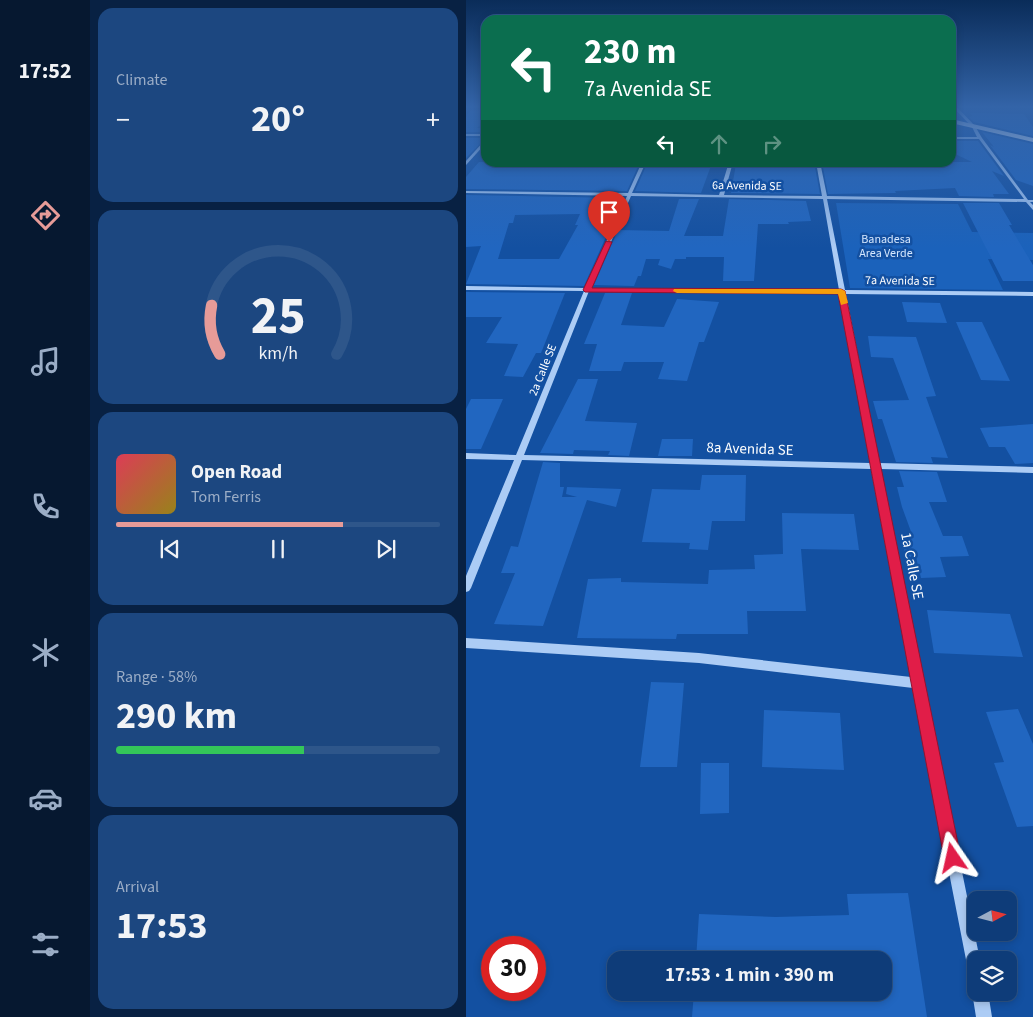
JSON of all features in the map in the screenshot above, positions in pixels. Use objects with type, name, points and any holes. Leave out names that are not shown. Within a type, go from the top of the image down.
[{"type":"street","points":[[466,164],[475,153]]},
{"type":"street","points":[[992,153],[1030,201],[1033,208]]},
{"type":"street","name":"2a Calle SE","points":[[466,588],[587,290],[642,167]]},
{"type":"street","points":[[721,196],[730,167]]},
{"type":"street","name":"1a Calle SE","points":[[819,167],[823,198],[875,466],[971,951]]},
{"type":"street","name":"6a Avenida SE","points":[[466,192],[1030,201]]},
{"type":"street","name":"7a Avenida SE","points":[[466,288],[1033,294]]},
{"type":"street","name":"8a Avenida SE","points":[[466,456],[1033,470]]},
{"type":"street","points":[[466,643],[699,658],[918,683]]},
{"type":"street","points":[[981,1001],[984,1017]]},
{"type":"green space","name":"Banadesa Area Verde","points":[[836,203],[958,204],[972,232],[1033,233],[1033,260],[988,259],[1003,290],[850,288]]},
{"type":"building","points":[[956,153],[987,153],[1004,176],[992,171],[1009,194],[993,194],[994,197],[959,196],[955,188],[895,191],[896,193],[828,194],[823,167],[956,167],[956,162],[972,162]]},
{"type":"building","points":[[996,153],[1033,153],[1033,186],[1016,180]]},
{"type":"building","points":[[479,162],[481,162],[481,167],[638,167],[627,191],[466,189],[466,177]]},
{"type":"building","points":[[646,167],[711,167],[701,193],[635,191]]},
{"type":"building","points":[[735,167],[815,167],[820,194],[731,193]]},
{"type":"building","points":[[466,195],[617,198],[602,230],[609,230],[584,286],[466,284],[481,246],[466,247]],"holes":[[[580,214],[575,225],[578,225],[559,259],[498,259],[509,223],[513,223],[515,215]]]},
{"type":"building","points":[[679,199],[699,199],[684,236],[723,236],[729,199],[806,201],[811,221],[788,222],[789,224],[758,224],[754,281],[723,281],[724,257],[686,257],[686,259],[675,259],[671,269],[658,265],[660,259],[646,259],[641,276],[638,276],[634,286],[594,285],[618,230],[669,231]]},
{"type":"building","points":[[963,203],[999,203],[1012,225],[1009,225],[1033,265],[1033,281],[1003,281]]},
{"type":"building","points":[[466,292],[565,293],[541,353],[536,353],[523,377],[504,376],[518,344],[486,343],[502,317],[466,317]]},
{"type":"building","points":[[605,293],[632,293],[621,325],[664,327],[677,299],[719,302],[704,342],[699,342],[687,381],[658,379],[664,362],[624,362],[621,371],[589,371],[597,344],[584,344]]},
{"type":"building","points":[[902,302],[940,303],[947,323],[907,322]]},
{"type":"building","points":[[956,322],[982,322],[1010,381],[981,380]]},
{"type":"building","points":[[868,336],[916,337],[936,396],[926,397],[948,458],[931,457],[933,463],[896,462],[882,419],[878,419],[873,401],[909,400],[893,358],[871,357]]},
{"type":"building","points":[[578,379],[598,379],[585,421],[637,423],[629,456],[608,455],[610,451],[574,450],[573,454],[540,453]]},
{"type":"building","points":[[471,399],[503,399],[481,449],[466,449],[466,409]]},
{"type":"building","points":[[1033,424],[1033,463],[1015,464],[1005,447],[989,447],[980,428]]},
{"type":"building","points":[[662,439],[693,439],[692,456],[658,456]]},
{"type":"building","points":[[543,462],[560,463],[560,487],[564,487],[562,497],[577,497],[566,494],[567,487],[621,489],[616,507],[587,500],[543,626],[494,624],[515,573],[501,573],[511,546],[518,547]]},
{"type":"building","points":[[899,471],[937,472],[947,502],[929,502],[943,536],[962,536],[969,556],[940,557],[946,577],[921,578],[916,557],[906,557],[901,537],[913,537],[897,487],[904,487]]},
{"type":"building","points":[[702,475],[746,475],[745,521],[712,521],[708,550],[689,549],[690,543],[642,542],[652,489],[700,490]]},
{"type":"building","points":[[782,513],[854,514],[859,550],[801,549],[806,611],[747,611],[748,634],[677,634],[676,639],[577,638],[588,579],[621,578],[621,582],[708,584],[709,570],[755,569],[754,555],[783,554]]},
{"type":"building","points":[[927,610],[1010,614],[1023,657],[934,653]]},
{"type":"building","points":[[651,682],[684,683],[677,767],[640,767]]},
{"type":"building","points":[[1018,709],[1033,744],[1033,826],[1017,827],[994,763],[1004,762],[986,712]]},
{"type":"building","points":[[764,710],[840,713],[844,770],[762,767]]},
{"type":"building","points":[[701,763],[729,763],[729,813],[700,814]]},
{"type":"building","points":[[908,893],[927,1017],[692,1017],[693,1001],[892,1001],[892,951],[697,951],[699,914],[776,917],[849,915],[847,894]]},
{"type":"slow traffic","points":[[677,291],[841,291],[844,303]]},
{"type":"route","points":[[609,242],[587,290],[841,291],[953,858]]}]
